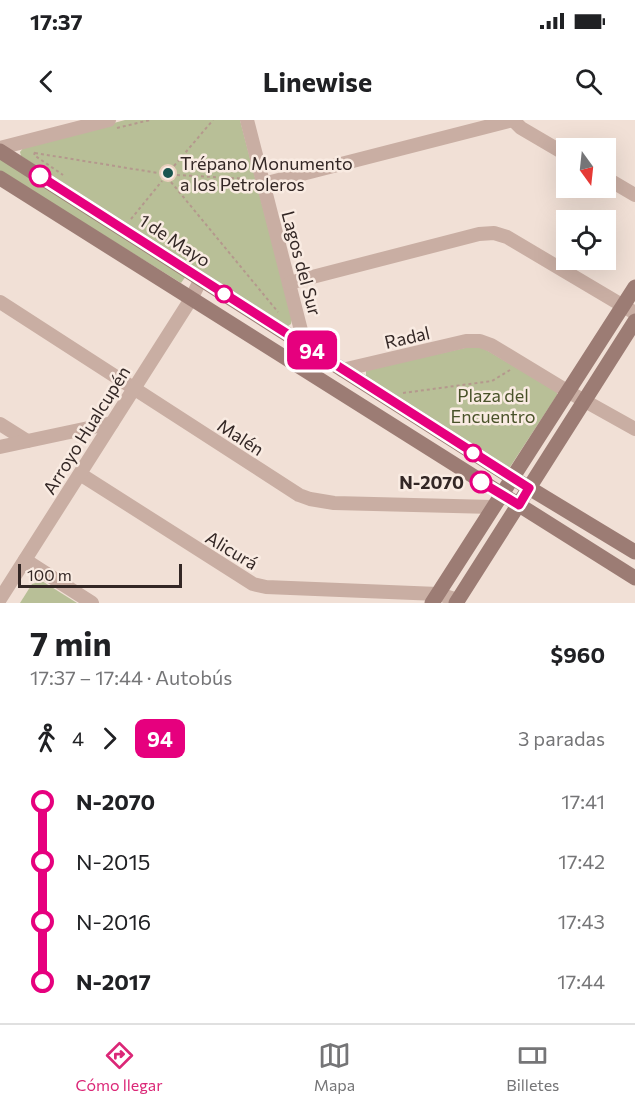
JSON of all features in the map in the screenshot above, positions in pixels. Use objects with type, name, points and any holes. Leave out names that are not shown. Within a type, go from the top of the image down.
[{"type":"main road","name":"1 de Mayo","points":[[0,149],[342,370],[635,552]]},
{"type":"main road","points":[[0,178],[191,298],[497,501],[519,505],[635,579]]},
{"type":"main road","points":[[435,599],[567,391],[629,310],[635,287]]},
{"type":"main road","points":[[457,602],[633,327]]},
{"type":"street","name":"Lagos del Sur","points":[[247,120],[305,346]]},
{"type":"street","points":[[263,184],[513,120],[556,148]]},
{"type":"street","points":[[0,149],[112,124]]},
{"type":"street","points":[[616,184],[635,195]]},
{"type":"street","points":[[289,283],[479,234],[494,233],[507,237],[629,310]]},
{"type":"street","name":"Arroyo Hualcupén","points":[[0,599],[201,279]]},
{"type":"street","name":"Malén","points":[[0,302],[291,490],[310,499],[334,503],[497,501]]},
{"type":"street","name":"Radal","points":[[342,370],[466,341],[480,341],[491,345],[567,391]]},
{"type":"street","points":[[567,391],[635,429]]},
{"type":"street","points":[[0,447],[112,423]]},
{"type":"street","points":[[0,424],[27,441]]},
{"type":"street","name":"Alicurá","points":[[80,474],[253,584],[266,587],[457,602]]},
{"type":"street","points":[[25,560],[92,603]]},
{"type":"path","points":[[112,124],[150,120]]},
{"type":"path","points":[[174,166],[213,120]]},
{"type":"path","points":[[63,174],[34,156],[35,151],[158,173]]},
{"type":"path","points":[[177,175],[251,179],[248,169]]},
{"type":"path","points":[[131,219],[162,181]]},
{"type":"path","points":[[171,182],[282,317],[273,311]]},
{"type":"path","points":[[410,400],[400,394],[492,381],[510,370],[502,365]]},
{"type":"green space","points":[[125,120],[240,120],[292,319],[291,324],[288,326],[21,156],[20,152],[24,147]]},
{"type":"green space","points":[[0,156],[186,276],[181,283],[0,171]]},
{"type":"green space","name":"Plaza del Encuentro","points":[[478,345],[557,392],[510,467],[366,376],[366,370]]},
{"type":"green space","points":[[42,581],[77,603],[20,603],[32,584]]},
{"type":"shaded area","points":[[164,164],[172,164],[177,169],[175,180],[164,182],[159,177],[159,169]]},
{"type":"bus line","name":"94","points":[[40,176],[529,488],[519,505],[481,482]]},
{"type":"place","name":"Trépano Monumento a los Petroleros","points":[[168,173]]},
{"type":"place","name":"N-2070","points":[[481,482]]}]
